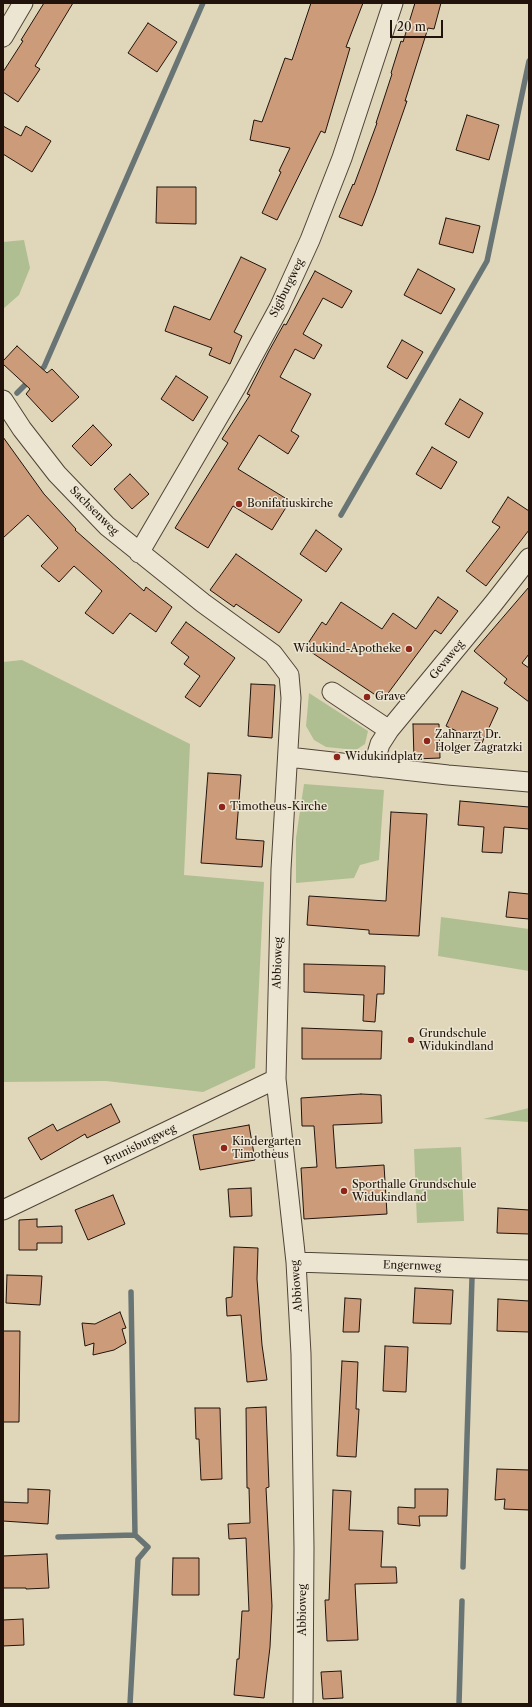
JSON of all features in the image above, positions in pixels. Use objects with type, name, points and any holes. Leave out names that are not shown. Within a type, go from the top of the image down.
[{"type":"street","points":[[3,37],[23,3]]},
{"type":"street","name":"Sigiburgweg","points":[[139,553],[236,387],[279,308],[310,240],[342,158],[393,3]]},
{"type":"street","name":"Sachsenweg","points":[[3,400],[22,430],[57,474],[107,526],[203,603],[273,654],[288,675],[291,698],[288,757]]},
{"type":"street","name":"Gevaweg","points":[[373,767],[380,744],[389,730],[529,558]]},
{"type":"street","points":[[332,692],[389,730]]},
{"type":"street","points":[[288,757],[448,775],[529,782]]},
{"type":"street","name":"Abbioweg","points":[[288,757],[281,869],[276,1079],[296,1262],[302,1395],[303,1704]]},
{"type":"street","name":"Brunisburgweg","points":[[3,1210],[276,1079]]},
{"type":"street","name":"Engernweg","points":[[296,1262],[529,1270]]},
{"type":"green space","points":[[24,240],[30,268],[19,295],[3,309],[3,242]]},
{"type":"green space","points":[[22,660],[190,744],[184,875],[264,882],[255,1068],[203,1092],[106,1081],[3,1082],[3,662]]},
{"type":"green space","points":[[309,693],[368,731],[365,744],[356,750],[326,747],[314,740],[306,726]]},
{"type":"green space","points":[[304,784],[384,790],[379,860],[360,865],[354,878],[296,883],[296,838]]},
{"type":"green space","points":[[441,917],[529,929],[529,971],[438,956]]},
{"type":"green space","points":[[529,1108],[529,1122],[483,1119]]},
{"type":"green space","points":[[461,1147],[464,1221],[417,1223],[414,1149]]},
{"type":"building","points":[[44,3],[73,3],[35,66],[40,69],[18,102],[3,92],[3,72],[23,41],[21,40]]},
{"type":"building","points":[[311,3],[363,3],[346,47],[350,48],[325,133],[321,131],[277,220],[262,213],[281,172],[279,171],[290,148],[250,140],[254,120],[262,122],[285,58],[292,60]]},
{"type":"building","points":[[415,3],[441,3],[434,29],[428,28],[405,101],[407,101],[362,226],[339,217],[353,184],[354,185],[377,123],[401,41],[403,42]]},
{"type":"building","points":[[148,23],[177,42],[157,72],[128,53]]},
{"type":"building","points":[[467,115],[499,125],[489,160],[456,150]]},
{"type":"building","points":[[3,126],[21,136],[26,126],[51,141],[32,172],[3,154]]},
{"type":"building","points":[[157,187],[196,187],[196,224],[156,223]]},
{"type":"building","points":[[446,218],[480,226],[473,253],[439,244]]},
{"type":"building","points":[[241,257],[266,269],[234,332],[242,336],[230,364],[209,355],[212,348],[165,331],[174,306],[210,320]]},
{"type":"building","points":[[418,269],[455,289],[441,314],[404,295]]},
{"type":"building","points":[[315,271],[352,291],[342,308],[323,298],[303,334],[322,345],[314,359],[295,349],[280,377],[311,394],[291,431],[299,436],[288,454],[259,435],[238,469],[290,501],[272,530],[233,506],[208,548],[175,528],[228,443],[222,439],[250,395],[247,394],[269,351],[284,324],[286,325]]},
{"type":"building","points":[[402,340],[423,352],[407,379],[387,367]]},
{"type":"building","points":[[17,346],[47,373],[52,369],[79,397],[52,422],[26,394],[30,389],[3,364],[3,361]]},
{"type":"building","points":[[176,376],[208,397],[193,421],[161,399]]},
{"type":"building","points":[[460,399],[483,413],[469,438],[445,424]]},
{"type":"building","points":[[93,425],[112,445],[91,466],[72,446]]},
{"type":"building","points":[[3,437],[44,494],[76,529],[75,530],[144,591],[146,587],[172,607],[156,632],[130,613],[113,634],[85,613],[102,591],[74,566],[59,582],[41,566],[58,548],[28,515],[3,538]]},
{"type":"building","points":[[432,447],[457,462],[441,489],[416,474]]},
{"type":"building","points":[[130,474],[149,494],[132,509],[114,489]]},
{"type":"building","points":[[508,497],[529,511],[529,530],[486,586],[466,571],[500,527],[492,522]]},
{"type":"building","points":[[316,530],[342,549],[326,572],[300,554]]},
{"type":"building","points":[[236,554],[302,600],[279,633],[236,604],[234,607],[210,590]]},
{"type":"building","points":[[529,587],[529,654],[522,663],[529,668],[529,702],[504,683],[507,679],[474,651]]},
{"type":"building","points":[[438,597],[458,611],[441,634],[435,630],[383,700],[305,648],[322,622],[326,625],[341,602],[382,629],[393,613],[416,629]]},
{"type":"building","points":[[186,622],[235,658],[200,707],[185,697],[200,676],[184,664],[189,657],[171,643]]},
{"type":"building","points":[[251,684],[275,685],[272,738],[248,736]]},
{"type":"building","points":[[462,691],[498,708],[482,743],[446,726]]},
{"type":"building","name":"Zahnarzt Dr. Holger Zagratzki","points":[[413,724],[439,724],[440,758],[414,759]]},
{"type":"building","name":"Timotheus-Kirche","points":[[208,773],[241,775],[236,839],[264,841],[262,867],[201,863]]},
{"type":"building","points":[[460,801],[529,807],[529,829],[504,827],[502,853],[482,852],[484,827],[458,825]]},
{"type":"building","points":[[391,812],[427,814],[419,936],[369,934],[369,930],[307,925],[309,896],[386,901]]},
{"type":"building","points":[[509,892],[529,894],[529,919],[506,917]]},
{"type":"building","points":[[304,964],[385,966],[384,994],[377,994],[375,1022],[363,1021],[364,995],[304,992]]},
{"type":"building","points":[[302,1028],[382,1031],[381,1059],[302,1059]]},
{"type":"building","name":"Sporthalle Grundschule Widukindland","points":[[361,1094],[381,1095],[382,1123],[333,1125],[336,1168],[384,1165],[387,1214],[304,1219],[301,1168],[317,1167],[314,1126],[302,1126],[301,1098]]},
{"type":"building","points":[[111,1104],[120,1122],[87,1138],[85,1134],[41,1160],[28,1138],[53,1124],[57,1131]]},
{"type":"building","name":"Kindergarten Timotheus","points":[[249,1125],[255,1160],[200,1170],[193,1135]]},
{"type":"building","points":[[251,1188],[252,1216],[230,1217],[228,1189]]},
{"type":"building","points":[[113,1195],[125,1224],[88,1240],[75,1210]]},
{"type":"building","points":[[498,1208],[529,1210],[529,1234],[497,1233]]},
{"type":"building","points":[[37,1219],[37,1227],[62,1226],[62,1243],[37,1243],[37,1250],[19,1250],[19,1220]]},
{"type":"building","points":[[234,1247],[258,1248],[257,1279],[262,1345],[267,1380],[247,1382],[241,1315],[227,1316],[226,1298],[232,1297]]},
{"type":"building","points":[[7,1275],[42,1276],[40,1305],[6,1303]]},
{"type":"building","points":[[415,1288],[453,1290],[451,1324],[413,1323]]},
{"type":"building","points":[[345,1298],[361,1299],[359,1332],[343,1332]]},
{"type":"building","points":[[498,1299],[529,1301],[529,1332],[497,1331]]},
{"type":"building","points":[[120,1312],[126,1328],[122,1329],[126,1343],[114,1350],[93,1355],[94,1343],[85,1346],[82,1323],[95,1324]]},
{"type":"building","points":[[3,1331],[20,1331],[19,1422],[3,1422]]},
{"type":"building","points":[[385,1346],[408,1347],[406,1392],[383,1391]]},
{"type":"building","points":[[342,1361],[358,1362],[356,1409],[359,1409],[356,1457],[337,1456]]},
{"type":"building","points":[[266,1407],[269,1487],[266,1488],[272,1606],[270,1647],[264,1698],[234,1695],[237,1659],[239,1659],[242,1611],[249,1611],[246,1538],[229,1539],[228,1524],[250,1523],[249,1488],[247,1488],[246,1408]]},
{"type":"building","points":[[195,1408],[220,1408],[222,1479],[201,1480],[199,1439],[196,1439]]},
{"type":"building","points":[[497,1469],[529,1470],[529,1510],[504,1509],[505,1499],[495,1500]]},
{"type":"building","points":[[28,1489],[50,1490],[48,1524],[3,1521],[3,1502],[28,1503]]},
{"type":"building","points":[[415,1489],[448,1489],[447,1516],[419,1516],[420,1526],[398,1524],[398,1507],[415,1508]]},
{"type":"building","points":[[333,1490],[351,1491],[349,1530],[383,1531],[381,1567],[396,1567],[397,1583],[355,1584],[358,1640],[327,1641],[325,1600],[329,1600]]},
{"type":"building","points":[[47,1554],[49,1588],[3,1588],[3,1556]]},
{"type":"building","points":[[173,1558],[199,1558],[199,1595],[172,1595]]},
{"type":"building","points":[[23,1619],[24,1645],[3,1646],[3,1620]]},
{"type":"building","points":[[341,1671],[343,1698],[323,1699],[321,1672]]},
{"type":"waterway","points":[[37,373],[44,367],[203,3]]},
{"type":"waterway","points":[[341,515],[487,261],[529,61]]},
{"type":"waterway","points":[[17,393],[29,381]]},
{"type":"waterway","points":[[463,1567],[472,1278]]},
{"type":"waterway","points":[[130,1704],[138,1559],[148,1547],[135,1535],[131,1292]]},
{"type":"waterway","points":[[58,1537],[135,1535]]},
{"type":"waterway","points":[[459,1704],[462,1601]]},
{"type":"place","name":"Bonifatiuskirche","points":[[239,504]]},
{"type":"place","name":"Widukind-Apotheke","points":[[409,649]]},
{"type":"place","name":"Grave","points":[[367,697]]},
{"type":"place","name":"Zahnarzt Dr. Holger Zagratzki","points":[[427,741]]},
{"type":"place","name":"Widukindplatz","points":[[337,757]]},
{"type":"place","name":"Timotheus-Kirche","points":[[222,807]]},
{"type":"place","name":"Grundschule Widukindland","points":[[411,1040]]},
{"type":"place","name":"Kindergarten Timotheus","points":[[224,1148]]},
{"type":"place","name":"Sporthalle Grundschule Widukindland","points":[[344,1191]]}]
